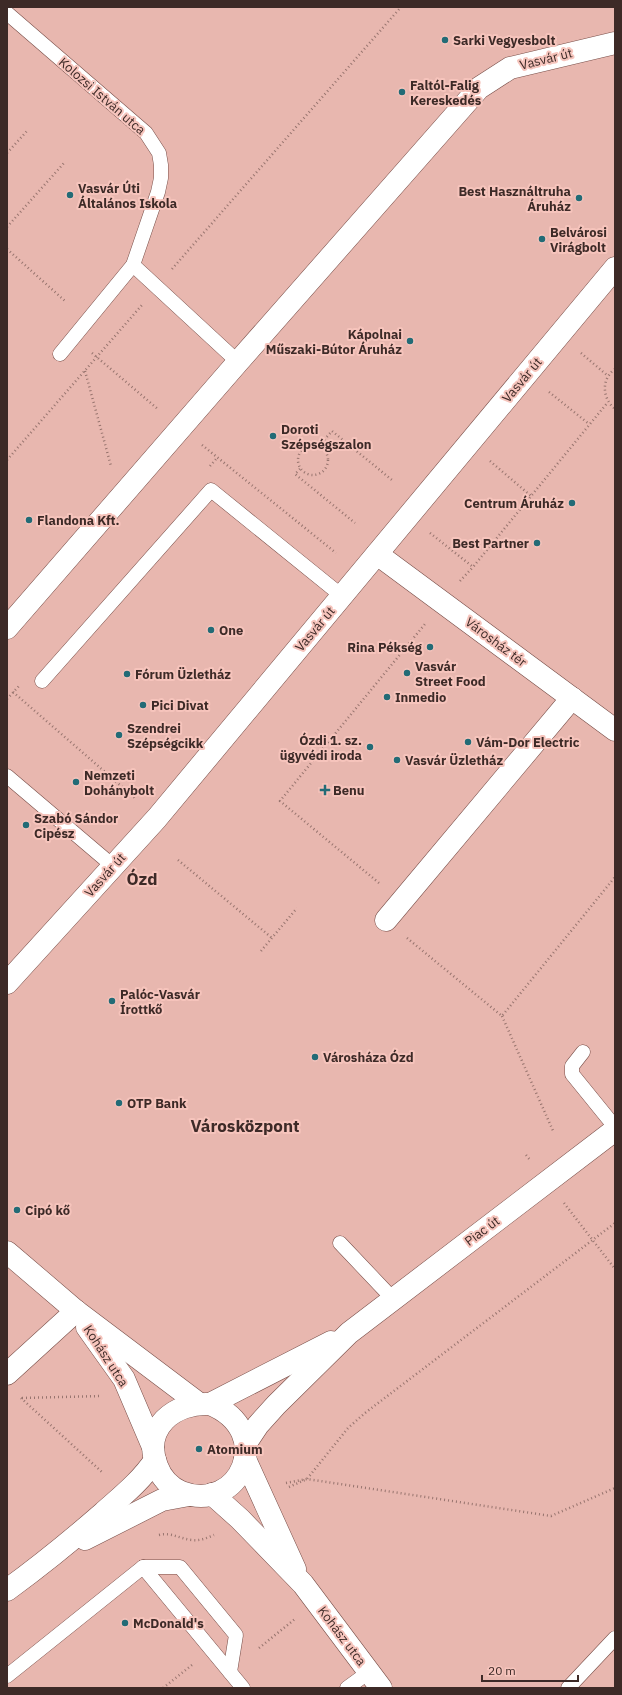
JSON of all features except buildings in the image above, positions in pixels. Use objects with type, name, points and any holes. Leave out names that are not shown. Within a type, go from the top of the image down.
[{"type":"street","name":"Vasvár út","points":[[7,628],[180,428],[479,88],[510,68],[615,43]]},
{"type":"street","name":"Vasvár út","points":[[7,983],[157,818],[615,268]]},
{"type":"street","name":"Városház tér","points":[[377,554],[615,730]]},
{"type":"street","points":[[386,920],[572,698]]},
{"type":"street","name":"Piac út","points":[[349,1333],[615,1130]]},
{"type":"street","name":"Kohász utca","points":[[7,1252],[76,1311],[204,1403]]},
{"type":"street","points":[[7,1374],[76,1311]]},
{"type":"street","name":"Kohász utca","points":[[76,1311],[124,1379],[154,1453]]},
{"type":"street","points":[[7,1590],[55,1554],[144,1476],[154,1453],[156,1433],[162,1421],[172,1412],[185,1406],[204,1403],[349,1333]]},
{"type":"street","points":[[55,1554],[162,1500],[189,1495],[200,1496],[212,1494],[224,1489],[234,1481],[241,1471],[245,1451],[258,1425],[276,1405],[349,1333]]},
{"type":"street","points":[[204,1403],[223,1409],[234,1418],[242,1430],[245,1451]]},
{"type":"street","name":"Kohász utca","points":[[245,1451],[302,1584]]},
{"type":"street","points":[[154,1453],[159,1472],[167,1482],[177,1490],[189,1495]]},
{"type":"street","name":"Kohász utca","points":[[212,1494],[240,1519],[302,1584],[375,1680]]},
{"type":"lane","name":"Kolozsi István utca","points":[[7,13],[146,133],[154,144],[161,165],[161,178],[158,192],[133,265]]},
{"type":"lane","points":[[60,354],[133,265],[238,362]]},
{"type":"lane","points":[[42,681],[211,490],[342,596]]},
{"type":"lane","points":[[7,776],[113,866]]},
{"type":"lane","points":[[582,1052],[572,1066],[572,1074],[615,1127]]},
{"type":"lane","points":[[340,1243],[393,1299]]},
{"type":"lane","points":[[7,1676],[143,1567],[180,1567],[236,1635],[230,1672]]},
{"type":"lane","points":[[143,1567],[244,1688]]},
{"type":"lane","points":[[568,1688],[615,1638]]},
{"type":"lane","points":[[348,1688],[375,1680]]},
{"type":"path","points":[[7,460],[401,7]]},
{"type":"path","points":[[7,153],[27,131]]},
{"type":"path","points":[[7,227],[64,163]]},
{"type":"path","points":[[7,249],[65,301]]},
{"type":"path","points":[[581,353],[608,376]]},
{"type":"path","points":[[96,357],[180,428]]},
{"type":"path","points":[[615,369],[608,376],[604,391],[608,402],[615,408]]},
{"type":"path","points":[[85,370],[111,468]]},
{"type":"path","points":[[548,392],[590,424]]},
{"type":"path","points":[[379,883],[280,801],[608,402]]},
{"type":"path","points":[[319,446],[332,430],[392,480]]},
{"type":"path","points":[[309,445],[319,446],[327,453],[328,458],[326,468],[322,472],[313,475],[303,472],[300,469],[297,459],[300,450],[309,445]]},
{"type":"path","points":[[217,458],[336,553]]},
{"type":"path","points":[[490,461],[531,496]]},
{"type":"path","points":[[300,469],[295,474],[355,523]]},
{"type":"path","points":[[429,533],[473,567]]},
{"type":"path","points":[[13,692],[135,798]]},
{"type":"path","points":[[178,860],[272,938]]},
{"type":"path","points":[[502,1016],[615,877]]},
{"type":"path","points":[[261,951],[297,908]]},
{"type":"path","points":[[386,920],[502,1016],[554,1133]]},
{"type":"path","points":[[526,1155],[615,1269]]},
{"type":"path","points":[[286,1489],[307,1479],[333,1445],[359,1418],[615,1223]]},
{"type":"path","points":[[102,1473],[21,1398],[108,1396]]},
{"type":"path","points":[[281,1484],[307,1479],[551,1516],[615,1488]]},
{"type":"path","points":[[163,1688],[196,1662]]},
{"type":"place","name":"Sarki Vegyesbolt","points":[[445,40]]},
{"type":"place","name":"Faltól-Falig Kereskedés","points":[[402,92]]},
{"type":"place","name":"Vasvár Úti Általános Iskola","points":[[70,195]]},
{"type":"place","name":"Best Használtruha Áruház","points":[[579,198]]},
{"type":"place","name":"Belvárosi Virágbolt","points":[[542,239]]},
{"type":"place","name":"Kápolnai Műszaki-Bútor Áruház","points":[[410,341]]},
{"type":"place","name":"Doroti Szépségszalon","points":[[273,436]]},
{"type":"place","name":"Centrum Áruház","points":[[572,503]]},
{"type":"place","name":"Flandona Kft.","points":[[29,520]]},
{"type":"place","name":"Best Partner","points":[[537,543]]},
{"type":"place","name":"One","points":[[211,630]]},
{"type":"place","name":"Rina Pékség","points":[[430,647]]},
{"type":"place","name":"Vasvár Street Food","points":[[407,673]]},
{"type":"place","name":"Fórum Üzletház","points":[[127,674]]},
{"type":"place","name":"Inmedio","points":[[387,697]]},
{"type":"place","name":"Pici Divat","points":[[143,705]]},
{"type":"place","name":"Szendrei Szépségcikk","points":[[119,735]]},
{"type":"place","name":"Vám-Dor Electric","points":[[468,742]]},
{"type":"place","name":"Ózdi 1. sz. ügyvédi iroda","points":[[370,747]]},
{"type":"place","name":"Vasvár Üzletház","points":[[397,760]]},
{"type":"place","name":"Nemzeti Dohánybolt","points":[[76,782]]},
{"type":"place","name":"Benu","points":[[325,790]]},
{"type":"place","name":"Szabó Sándor Cipész","points":[[26,825]]},
{"type":"place","name":"Palóc-Vasvár Írottkő","points":[[112,1001]]},
{"type":"place","name":"Városháza Ózd","points":[[315,1057]]},
{"type":"place","name":"OTP Bank","points":[[119,1103]]},
{"type":"place","name":"Cipó kő","points":[[17,1210]]},
{"type":"place","name":"Atomium","points":[[199,1449]]},
{"type":"place","name":"McDonald's","points":[[125,1623]]},
{"type":"district","name":"Ózd","points":[[142,879]]},
{"type":"district","name":"Városközpont","points":[[245,1126]]}]
